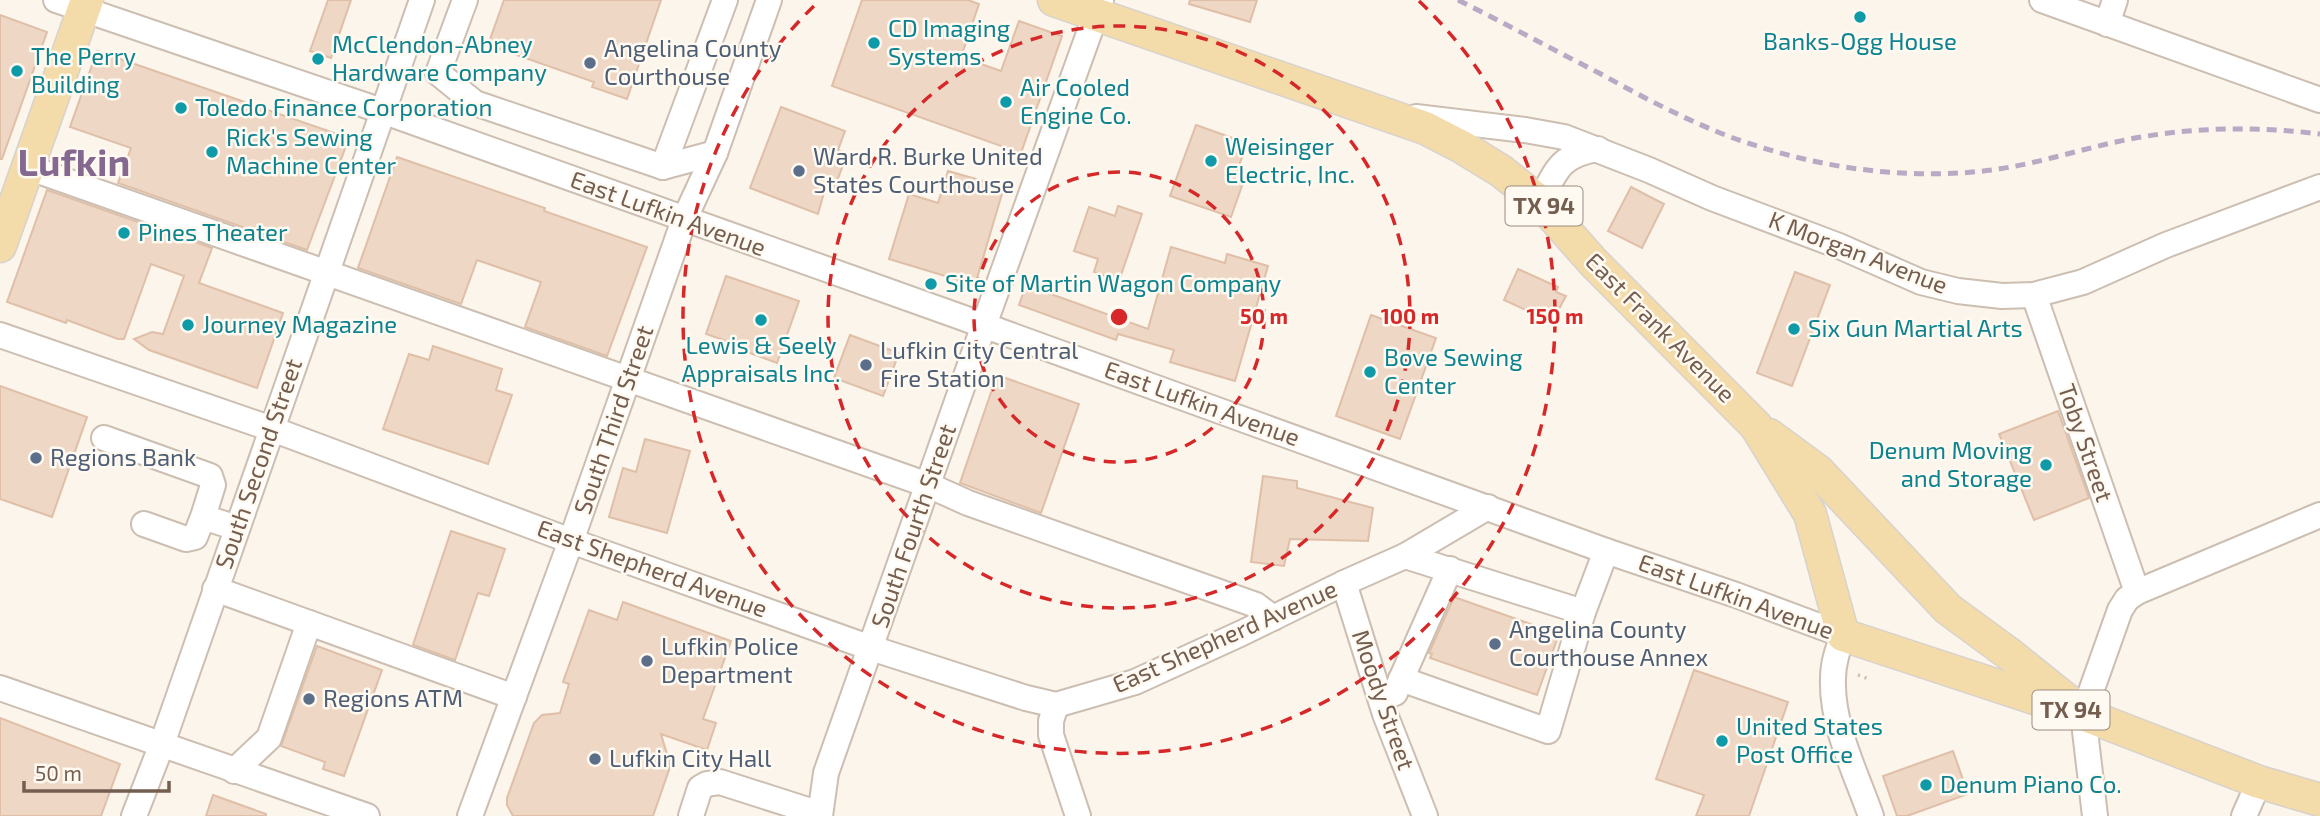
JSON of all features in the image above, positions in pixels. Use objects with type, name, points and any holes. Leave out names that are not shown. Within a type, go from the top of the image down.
[{"type":"main road","name":"East Frank Avenue","points":[[1054,0],[1099,8],[1425,128],[1462,146],[1502,171],[1540,202],[1594,263],[1756,426],[1810,514],[1843,635]]},
{"type":"main road","points":[[0,246],[27,167],[76,3]]},
{"type":"main road","name":"East Lufkin Avenue","points":[[1756,426],[1818,471],[1948,609],[2008,653],[2083,714]]},
{"type":"main road","name":"East Lufkin Avenue","points":[[1843,635],[2083,714],[2312,801]]},
{"type":"street","name":"South Second Street","points":[[134,816],[162,744],[422,0]]},
{"type":"street","points":[[438,73],[465,0]]},
{"type":"street","points":[[663,167],[725,0]]},
{"type":"street","name":"South Third Street","points":[[478,814],[514,697],[684,220],[715,153],[769,0]]},
{"type":"street","points":[[2042,0],[2320,100]]},
{"type":"street","points":[[2107,24],[2115,0]]},
{"type":"street","name":"East Lufkin Avenue","points":[[76,3],[1843,635]]},
{"type":"street","name":"South Fourth Street","points":[[820,815],[826,774],[1099,8]]},
{"type":"street","points":[[405,47],[475,103],[663,167],[715,153]]},
{"type":"street","name":"K Morgan Avenue","points":[[1384,114],[1564,137],[1712,198],[1839,246],[1921,282],[1958,291],[2002,296],[2034,295],[2083,282],[2166,245],[2320,187]]},
{"type":"street","points":[[1540,202],[1562,164],[1570,156],[1598,149]]},
{"type":"street","points":[[27,167],[928,485],[968,503],[1256,605],[1273,618]]},
{"type":"street","name":"Toby Street","points":[[2034,295],[2137,592]]},
{"type":"street","name":"East Shepherd Avenue","points":[[0,335],[272,429],[571,541],[872,648],[1026,698],[1056,705],[1135,682],[1405,556],[1488,507]]},
{"type":"street","points":[[104,438],[210,476],[213,485],[195,537],[186,539],[144,524]]},
{"type":"street","points":[[2095,816],[2083,714],[2120,610],[2127,599],[2137,592],[2320,516]]},
{"type":"street","points":[[203,517],[237,528]]},
{"type":"street","points":[[1401,679],[1548,732],[1583,612],[1606,551]]},
{"type":"street","points":[[1405,556],[1583,612]]},
{"type":"street","points":[[1385,714],[1450,569]]},
{"type":"street","name":"Moody Street","points":[[1344,583],[1385,714],[1424,816]]},
{"type":"street","points":[[215,589],[514,697]]},
{"type":"street","points":[[234,771],[269,738],[309,623]]},
{"type":"street","points":[[1843,635],[1832,677],[1833,696],[1838,720],[1871,816]]},
{"type":"street","points":[[0,688],[367,816]]},
{"type":"street","points":[[1056,705],[1051,721],[1051,735],[1078,816]]},
{"type":"street","points":[[691,816],[700,788],[714,782],[820,815]]},
{"type":"street","points":[[2244,816],[2259,782]]},
{"type":"path","points":[[1858,675],[1869,679]]},
{"type":"building","points":[[328,0],[351,0],[331,58],[310,51]]},
{"type":"building","name":"Angelina County Courthouse","points":[[504,0],[661,0],[627,99],[592,87],[594,82],[488,45]]},
{"type":"building","points":[[862,0],[968,0],[979,4],[961,57],[1001,71],[1019,21],[1062,36],[1021,153],[832,86]]},
{"type":"building","points":[[1190,0],[1257,0],[1250,22],[1189,4]]},
{"type":"building","name":"The Perry Building","points":[[0,15],[47,32],[2,159],[0,159]]},
{"type":"building","points":[[97,51],[349,138],[307,250],[118,183],[131,148],[70,127]]},
{"type":"building","name":"Ward R. Burke United States Courthouse","points":[[781,107],[845,131],[838,150],[847,154],[833,192],[825,189],[818,214],[750,188]]},
{"type":"building","name":"Weisinger Electric, Inc.","points":[[1196,125],[1247,143],[1234,180],[1243,183],[1231,217],[1170,196]]},
{"type":"building","points":[[397,157],[545,208],[544,211],[647,247],[607,356],[525,327],[541,282],[477,260],[461,304],[358,268]]},
{"type":"building","points":[[948,171],[1004,187],[975,285],[889,259],[909,194],[938,203]]},
{"type":"building","points":[[1631,187],[1664,204],[1642,248],[1608,231]]},
{"type":"building","points":[[47,190],[212,248],[199,283],[283,313],[257,388],[149,350],[134,339],[152,332],[163,334],[184,276],[151,264],[124,339],[67,320],[66,323],[7,302]]},
{"type":"building","points":[[1118,206],[1142,214],[1119,281],[1094,272],[1098,259],[1074,251],[1089,207],[1115,216]]},
{"type":"building","points":[[1171,247],[1225,263],[1227,254],[1268,266],[1235,381],[1170,362],[1174,350],[1118,334],[1116,340],[1019,305],[1026,285],[1148,329]]},
{"type":"building","points":[[1518,269],[1558,287],[1556,292],[1566,296],[1552,322],[1504,300]]},
{"type":"building","name":"Six Gun Martial Arts","points":[[1795,272],[1830,285],[1792,386],[1757,373]]},
{"type":"building","points":[[726,276],[799,301],[777,363],[739,349],[741,346],[706,334]]},
{"type":"building","points":[[1371,315],[1436,338],[1400,439],[1336,416]]},
{"type":"building","name":"Lufkin City Central Fire Station","points":[[850,335],[899,353],[883,396],[834,378]]},
{"type":"building","points":[[433,346],[502,369],[496,390],[512,395],[488,464],[383,429],[409,354],[429,360]]},
{"type":"building","points":[[997,375],[1079,404],[1041,513],[960,483]]},
{"type":"building","name":"Regions Bank","points":[[0,386],[87,417],[52,517],[0,499]]},
{"type":"building","name":"Denum Moving and Storage","points":[[2058,411],[2089,498],[2034,520],[1999,434]]},
{"type":"building","points":[[645,439],[690,451],[667,533],[609,517],[623,468],[636,472]]},
{"type":"building","points":[[1263,476],[1297,481],[1297,488],[1373,508],[1368,541],[1290,539],[1284,566],[1251,562]]},
{"type":"building","points":[[451,531],[505,549],[489,596],[478,593],[455,660],[413,645]]},
{"type":"building","name":"Angelina County Courthouse Annex","points":[[1454,597],[1559,634],[1537,695],[1430,658],[1432,654],[1429,653]]},
{"type":"building","points":[[623,602],[731,641],[703,719],[716,723],[707,750],[661,734],[670,764],[653,816],[513,816],[507,805],[507,798],[534,723],[542,715],[560,713],[569,684],[563,682],[589,610],[617,620]]},
{"type":"building","points":[[317,646],[382,670],[344,776],[323,769],[325,762],[281,746]]},
{"type":"building","name":"United States Post Office","points":[[1694,670],[1788,702],[1749,816],[1696,816],[1704,795],[1656,779]]},
{"type":"building","points":[[0,718],[120,764],[101,816],[0,816]]},
{"type":"building","name":"Denum Piano Co.","points":[[1953,751],[1968,794],[1907,816],[1897,816],[1883,776]]},
{"type":"building","points":[[213,795],[266,814],[266,816],[206,816]]},
{"type":"railway","points":[[1458,0],[1696,123],[1757,146],[1843,167],[1903,173],[1962,173],[2009,167],[2125,140],[2173,132],[2247,129],[2320,134]]},
{"type":"place","name":"Banks-Ogg House","points":[[1860,17]]},
{"type":"place","name":"CD Imaging Systems","points":[[874,43]]},
{"type":"place","name":"McClendon-Abney Hardware Company","points":[[318,59]]},
{"type":"place","name":"Angelina County Courthouse","points":[[590,63]]},
{"type":"place","name":"The Perry Building","points":[[17,71]]},
{"type":"place","name":"Air Cooled Engine Co.","points":[[1006,102]]},
{"type":"place","name":"Toledo Finance Corporation","points":[[181,108]]},
{"type":"place","name":"Rick's Sewing Machine Center","points":[[212,152]]},
{"type":"place","name":"Weisinger Electric, Inc.","points":[[1211,161]]},
{"type":"place","name":"Ward R. Burke United States Courthouse","points":[[799,171]]},
{"type":"place","name":"Pines Theater","points":[[124,233]]},
{"type":"place","name":"Site of Martin Wagon Company","points":[[931,284]]},
{"type":"place","name":"Lewis & Seely Appraisals Inc.","points":[[761,320]]},
{"type":"place","name":"Journey Magazine","points":[[188,325]]},
{"type":"place","name":"Six Gun Martial Arts","points":[[1794,329]]},
{"type":"place","name":"Lufkin City Central Fire Station","points":[[866,365]]},
{"type":"place","name":"Bove Sewing Center","points":[[1370,372]]},
{"type":"place","name":"Regions Bank","points":[[36,458]]},
{"type":"place","name":"Denum Moving and Storage","points":[[2046,465]]},
{"type":"place","name":"Angelina County Courthouse Annex","points":[[1495,644]]},
{"type":"place","name":"Lufkin Police Department","points":[[647,661]]},
{"type":"place","name":"Regions ATM","points":[[309,699]]},
{"type":"place","name":"United States Post Office","points":[[1722,741]]},
{"type":"place","name":"Lufkin City Hall","points":[[595,759]]},
{"type":"place","name":"Denum Piano Co.","points":[[1926,785]]},
{"type":"district","name":"Lufkin","points":[[74,163]]}]
